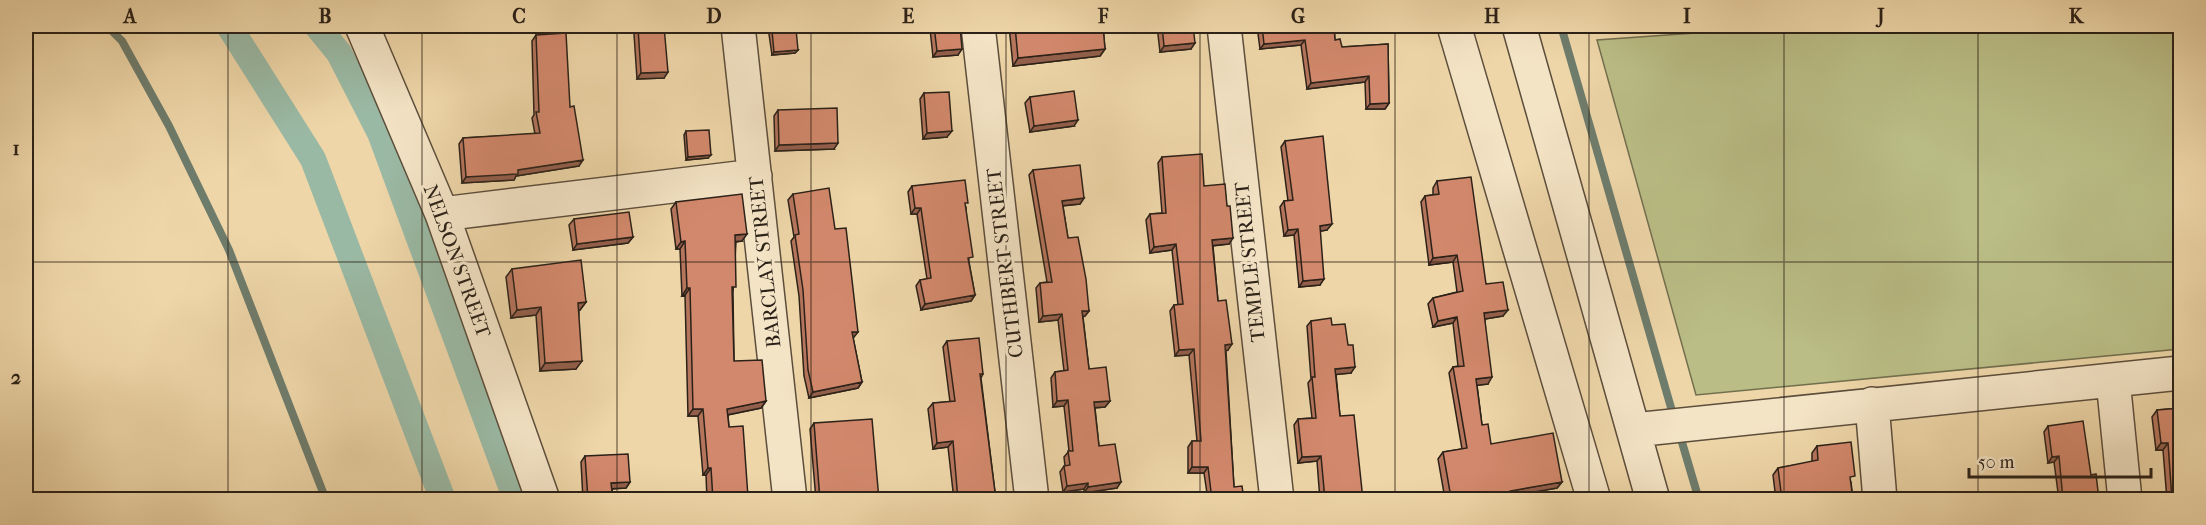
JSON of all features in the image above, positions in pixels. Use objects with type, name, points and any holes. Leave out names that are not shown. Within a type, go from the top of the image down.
[{"type":"street","name":"NELSON STREET","points":[[362,26],[442,214],[543,500]]},
{"type":"street","name":"BARCLAY STREET","points":[[738,26],[790,500]]},
{"type":"street","name":"CUTHBERT STREET","points":[[978,26],[1032,500]]},
{"type":"street","name":"TEMPLE STREET","points":[[1224,26],[1277,500]]},
{"type":"street","points":[[1454,26],[1593,500]]},
{"type":"street","points":[[1518,26],[1653,500]]},
{"type":"street","points":[[442,214],[755,176]]},
{"type":"street","points":[[1634,430],[2181,373]]},
{"type":"street","points":[[2113,380],[2125,500]]},
{"type":"street","points":[[1872,404],[1880,500]]},
{"type":"green space","points":[[1793,26],[2178,26],[2180,47],[2180,349],[1696,395],[1597,40]]},
{"type":"building","points":[[664,26],[668,72],[641,73],[638,28]]},
{"type":"building","points":[[934,26],[960,26],[962,49],[937,51]]},
{"type":"building","points":[[1015,26],[1103,26],[1105,49],[1018,58]]},
{"type":"building","points":[[1162,26],[1193,26],[1195,43],[1164,46]]},
{"type":"building","points":[[1262,26],[1334,26],[1335,40],[1340,39],[1342,47],[1388,44],[1389,103],[1370,104],[1369,76],[1311,83],[1305,40],[1264,44]]},
{"type":"building","points":[[796,29],[798,50],[774,52],[772,31]]},
{"type":"building","points":[[566,33],[570,107],[574,106],[583,160],[518,170],[518,174],[466,177],[463,138],[540,133],[536,112],[539,112],[536,35]]},
{"type":"building","points":[[1074,91],[1078,120],[1034,126],[1030,97]]},
{"type":"building","points":[[949,92],[952,131],[927,133],[924,93]]},
{"type":"building","points":[[837,108],[838,143],[779,145],[778,110]]},
{"type":"building","points":[[709,130],[711,155],[688,157],[686,131]]},
{"type":"building","points":[[1323,136],[1332,224],[1320,226],[1324,279],[1303,281],[1298,229],[1288,230],[1284,201],[1293,200],[1285,141]]},
{"type":"building","points":[[1202,154],[1204,186],[1225,184],[1227,206],[1230,206],[1233,238],[1212,240],[1218,301],[1226,300],[1232,344],[1225,345],[1234,487],[1242,486],[1244,500],[1212,500],[1208,467],[1192,467],[1192,441],[1201,441],[1194,349],[1179,350],[1174,305],[1183,304],[1176,244],[1154,247],[1150,214],[1166,213],[1162,157]]},
{"type":"building","points":[[1080,165],[1084,198],[1062,201],[1068,238],[1078,237],[1086,279],[1089,311],[1082,311],[1089,369],[1106,367],[1110,401],[1094,402],[1099,446],[1115,444],[1121,482],[1088,487],[1088,483],[1067,486],[1064,466],[1070,465],[1068,451],[1073,451],[1068,400],[1057,401],[1055,372],[1068,370],[1062,314],[1043,316],[1040,283],[1052,282],[1033,170]]},
{"type":"building","points":[[1471,177],[1486,284],[1503,282],[1508,310],[1484,313],[1492,377],[1476,379],[1482,425],[1488,424],[1491,444],[1553,433],[1562,482],[1510,491],[1511,500],[1446,500],[1445,493],[1450,492],[1443,452],[1467,448],[1453,367],[1464,366],[1457,317],[1438,321],[1433,298],[1463,291],[1457,255],[1433,258],[1425,196],[1439,194],[1437,181]]},
{"type":"building","points":[[965,180],[968,203],[965,203],[973,257],[968,258],[975,295],[925,304],[920,280],[931,278],[921,208],[915,208],[912,186]]},
{"type":"building","points":[[829,188],[835,229],[846,228],[858,332],[852,332],[862,382],[813,392],[808,370],[803,290],[795,235],[799,234],[793,194]]},
{"type":"building","points":[[742,194],[747,234],[735,235],[736,287],[732,287],[734,361],[762,360],[766,401],[727,409],[729,427],[743,426],[748,497],[759,496],[759,500],[713,500],[703,409],[693,409],[690,288],[687,288],[685,241],[681,242],[676,202]]},
{"type":"building","points":[[629,212],[633,237],[577,244],[574,219]]},
{"type":"building","points":[[581,260],[586,302],[578,303],[582,361],[545,363],[541,307],[517,310],[512,269]]},
{"type":"building","points":[[1331,318],[1332,325],[1345,324],[1348,345],[1353,345],[1355,367],[1335,369],[1340,416],[1354,415],[1363,500],[1325,500],[1321,456],[1302,457],[1298,419],[1316,418],[1312,377],[1315,377],[1311,321]]},
{"type":"building","points":[[979,338],[983,374],[980,374],[996,500],[958,500],[953,441],[937,443],[933,403],[955,401],[947,341]]},
{"type":"building","points":[[2181,408],[2181,500],[2172,500],[2168,443],[2161,443],[2157,410]]},
{"type":"building","points":[[872,419],[879,500],[820,500],[814,423]]},
{"type":"building","points":[[2083,421],[2091,475],[2096,474],[2099,500],[2063,500],[2059,456],[2052,457],[2048,426]]},
{"type":"building","points":[[1851,442],[1855,476],[1850,477],[1853,500],[1782,500],[1778,468],[1818,460],[1817,446]]},
{"type":"building","points":[[628,454],[630,482],[611,483],[613,500],[588,500],[585,456]]},
{"type":"waterway","points":[[107,26],[122,41],[169,126],[229,250],[326,500]]},
{"type":"waterway","points":[[229,26],[313,159],[443,500]]},
{"type":"waterway","points":[[317,26],[339,53],[380,133],[516,500]]},
{"type":"waterway","points":[[1561,26],[1674,418]]},
{"type":"waterway","points":[[1679,432],[1699,500]]}]
